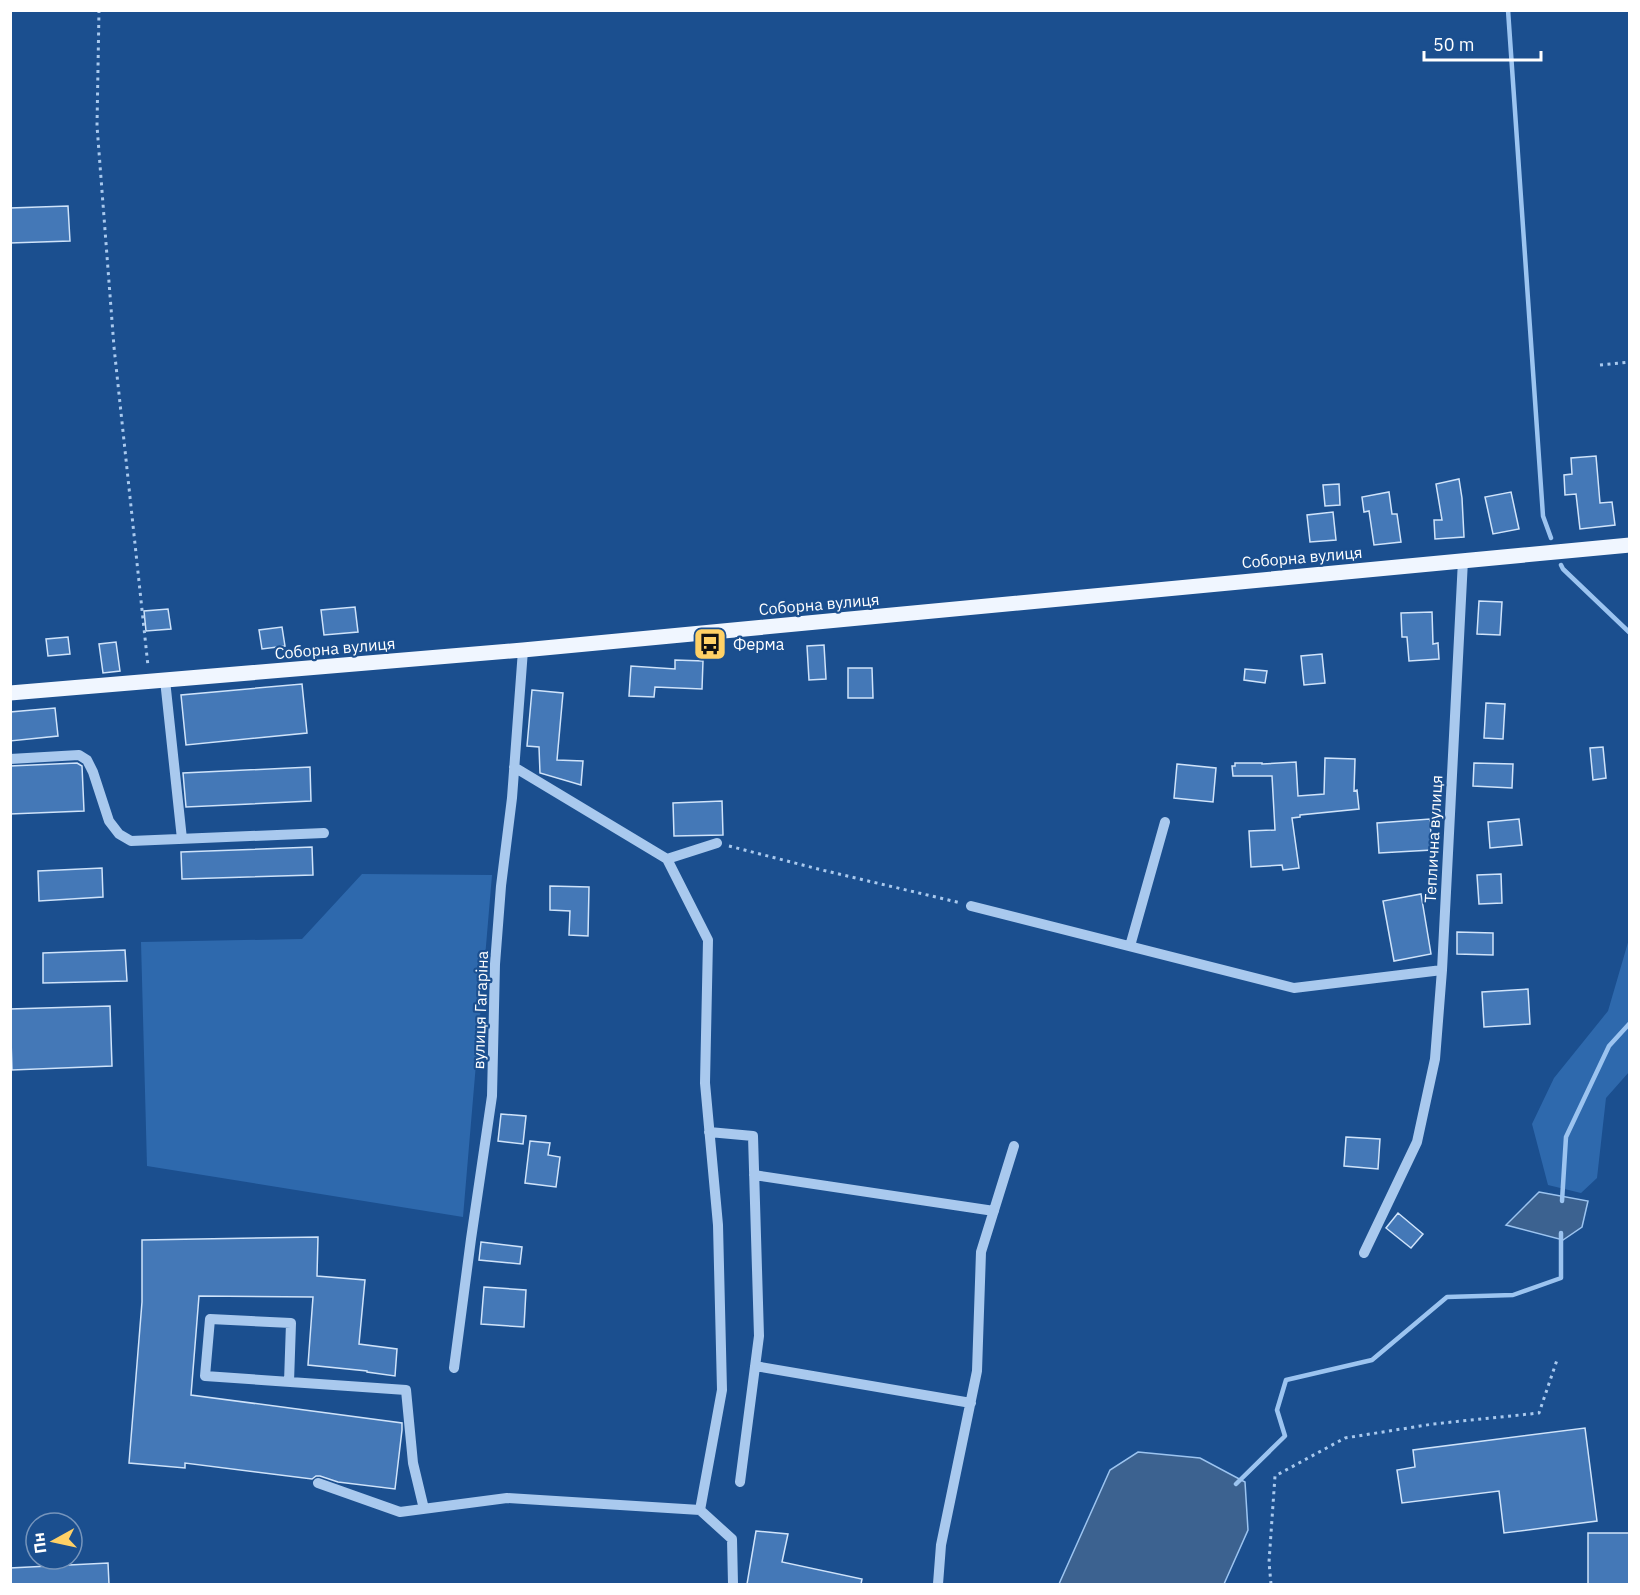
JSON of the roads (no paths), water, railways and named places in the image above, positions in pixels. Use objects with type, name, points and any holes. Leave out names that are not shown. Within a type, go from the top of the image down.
[{"type":"main road","name":"Соборна вулиця","points":[[10,693],[523,650],[1629,544]]},
{"type":"street","name":"Теплична вулиця","points":[[1364,1252],[1417,1142],[1435,1059],[1442,970],[1463,560]]},
{"type":"street","name":"вулиця Гагаріна","points":[[454,1368],[492,1096],[495,964],[523,650]]},
{"type":"street","points":[[157,681],[182,839]]},
{"type":"street","points":[[10,759],[79,755],[87,760],[109,821],[119,834],[131,841],[324,833]]},
{"type":"street","points":[[514,767],[667,859],[708,940],[705,1083],[718,1225],[722,1390],[700,1510]]},
{"type":"street","points":[[1130,946],[1165,822]]},
{"type":"street","points":[[667,859],[717,843]]},
{"type":"street","points":[[971,906],[1294,988],[1442,970]]},
{"type":"street","points":[[709,1132],[753,1136],[759,1336],[740,1482]]},
{"type":"street","points":[[938,1584],[941,1545],[977,1371],[981,1251],[1014,1146]]},
{"type":"street","points":[[754,1175],[994,1210]]},
{"type":"street","points":[[289,1382],[291,1323],[210,1319],[206,1376],[289,1382],[406,1390],[413,1463],[424,1509]]},
{"type":"street","points":[[755,1366],[971,1403]]},
{"type":"street","points":[[318,1483],[400,1512],[507,1498],[700,1510],[732,1539],[733,1584]]},
{"type":"waterway","points":[[1508,10],[1543,516],[1551,538]]},
{"type":"waterway","points":[[1561,565],[1630,633]]},
{"type":"waterway","points":[[1562,1201],[1566,1137],[1609,1046],[1630,1023]]},
{"type":"waterway","points":[[1236,1484],[1285,1436],[1277,1410],[1286,1380],[1372,1360],[1447,1297],[1513,1295],[1561,1278],[1561,1233]]},
{"type":"place","name":"Ферма","points":[[710,644]]}]
